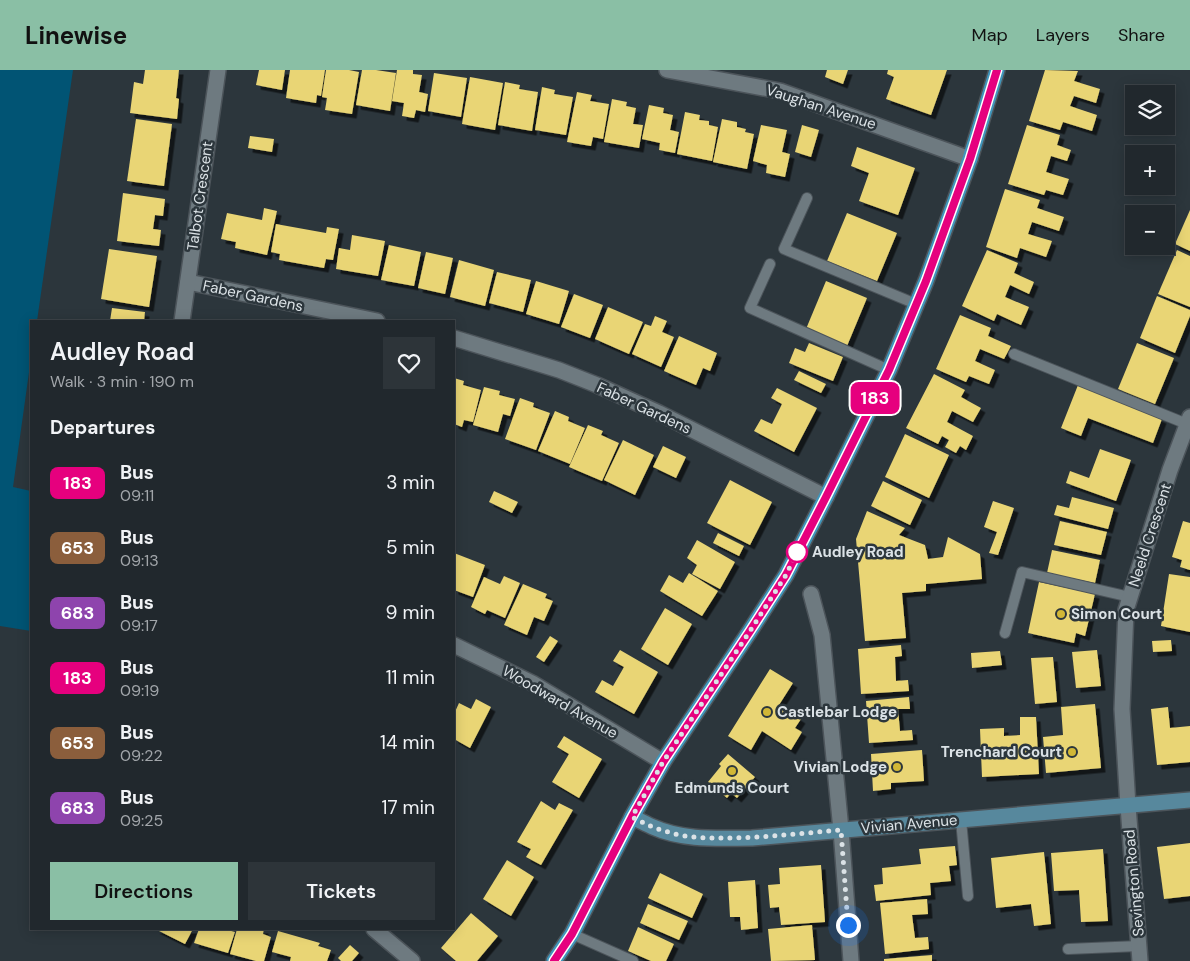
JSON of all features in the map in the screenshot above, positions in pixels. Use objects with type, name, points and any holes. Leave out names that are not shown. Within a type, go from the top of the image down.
[{"type":"main road","points":[[554,961],[572,934],[632,817],[663,762],[786,575],[826,497],[889,370],[926,281],[970,159],[997,70]]},
{"type":"street","name":"Talbot Crescent","points":[[182,320],[218,70]]},
{"type":"street","name":"Vaughan Avenue","points":[[667,70],[780,91],[970,159]]},
{"type":"street","name":"Faber Gardens","points":[[188,282],[372,320]]},
{"type":"street","name":"Faber Gardens","points":[[455,338],[558,370],[597,385],[659,413],[826,497]]},
{"type":"street","name":"Neeld Crescent","points":[[1128,806],[1122,709],[1126,610],[1170,470],[1189,421]]},
{"type":"street","points":[[811,594],[822,635],[841,830],[851,961]]},
{"type":"street","name":"Woodward Avenue","points":[[455,645],[532,683],[663,762]]},
{"type":"street","name":"Vivian Avenue","points":[[632,817],[653,827],[678,835],[706,838],[752,838],[1190,800]]},
{"type":"street","name":"Sevington Road","points":[[1128,806],[1139,954]]},
{"type":"street","points":[[375,930],[412,961]]},
{"type":"lane","points":[[807,198],[784,249],[916,304]]},
{"type":"lane","points":[[770,264],[750,308],[889,370]]},
{"type":"lane","points":[[1014,354],[1189,421]]},
{"type":"lane","points":[[1005,634],[1022,572],[1130,597]]},
{"type":"lane","points":[[961,820],[968,896]]},
{"type":"lane","points":[[572,934],[634,961]]},
{"type":"lane","points":[[1068,950],[1139,954]]},
{"type":"shaded area","points":[[0,70],[73,70],[37,320],[30,320],[30,365],[13,487],[30,491],[30,631],[0,626]]},
{"type":"building","points":[[145,70],[179,70],[176,98],[179,99],[177,119],[130,113],[134,82],[143,84]]},
{"type":"building","points":[[259,70],[285,70],[282,90],[256,85]]},
{"type":"building","points":[[290,70],[325,70],[321,96],[317,95],[316,103],[286,98]]},
{"type":"building","points":[[326,70],[359,72],[352,114],[325,110],[327,98],[322,97]]},
{"type":"building","points":[[362,70],[396,73],[390,111],[356,105]]},
{"type":"building","points":[[397,70],[413,70],[413,74],[422,75],[419,92],[428,94],[425,112],[416,110],[414,118],[402,116],[404,103],[392,101]]},
{"type":"building","points":[[827,70],[848,70],[843,84],[825,77]]},
{"type":"building","points":[[888,70],[947,70],[931,115],[886,99],[894,77],[887,74]]},
{"type":"building","points":[[1045,70],[1078,71],[1074,81],[1100,89],[1096,103],[1074,96],[1070,106],[1097,115],[1092,131],[1063,122],[1060,130],[1029,121]]},
{"type":"building","points":[[434,73],[467,78],[461,117],[428,111]]},
{"type":"building","points":[[470,77],[503,83],[495,130],[462,124]]},
{"type":"building","points":[[505,82],[520,85],[519,89],[538,92],[532,131],[498,125]]},
{"type":"building","points":[[542,87],[555,90],[554,94],[573,97],[566,135],[535,130]]},
{"type":"building","points":[[577,92],[592,95],[590,101],[609,104],[603,139],[593,137],[591,146],[567,142]]},
{"type":"building","points":[[612,99],[627,102],[626,106],[636,108],[633,124],[643,125],[639,148],[604,142]]},
{"type":"building","points":[[649,105],[664,108],[663,113],[673,115],[670,130],[679,132],[675,153],[659,150],[660,143],[642,139]]},
{"type":"building","points":[[685,112],[700,115],[699,120],[709,121],[709,125],[718,127],[712,161],[677,154]]},
{"type":"building","points":[[136,119],[172,124],[164,186],[127,181]]},
{"type":"building","points":[[722,119],[737,122],[737,127],[746,129],[745,132],[754,134],[747,169],[713,162]]},
{"type":"building","points":[[761,125],[787,130],[782,152],[790,154],[785,177],[766,173],[767,165],[753,161]]},
{"type":"building","points":[[802,125],[819,130],[811,157],[795,152]]},
{"type":"building","points":[[1027,125],[1060,135],[1057,145],[1071,150],[1067,161],[1051,156],[1046,172],[1069,179],[1063,195],[1046,190],[1044,195],[1008,184]]},
{"type":"building","points":[[250,136],[274,139],[272,152],[248,148]]},
{"type":"building","points":[[857,147],[915,168],[898,215],[859,201],[869,173],[851,166]]},
{"type":"building","points":[[1005,189],[1040,200],[1037,208],[1064,217],[1059,231],[1032,222],[1028,234],[1052,241],[1046,257],[1020,248],[1017,258],[986,247]]},
{"type":"building","points":[[123,193],[165,199],[163,216],[155,215],[153,229],[161,230],[159,246],[117,241]]},
{"type":"building","points":[[264,208],[277,211],[267,255],[235,248],[236,242],[221,239],[227,213],[262,220]]},
{"type":"building","points":[[1190,210],[1190,251],[1175,244]]},
{"type":"building","points":[[847,213],[897,233],[877,281],[827,261]]},
{"type":"building","points":[[276,224],[326,233],[327,227],[339,229],[333,260],[326,259],[324,268],[279,260],[280,254],[271,252]]},
{"type":"building","points":[[352,235],[385,241],[378,276],[336,269],[339,248],[350,250]]},
{"type":"building","points":[[389,245],[421,252],[414,286],[381,280]]},
{"type":"building","points":[[109,249],[157,256],[149,307],[101,299]]},
{"type":"building","points":[[987,250],[1018,263],[1014,273],[1034,282],[1029,294],[1010,285],[1005,297],[1029,307],[1021,325],[997,314],[994,321],[962,306]]},
{"type":"building","points":[[1177,250],[1190,256],[1190,307],[1158,294]]},
{"type":"building","points":[[426,252],[453,258],[445,294],[418,288]]},
{"type":"building","points":[[459,260],[494,270],[485,306],[450,297]]},
{"type":"building","points":[[497,272],[531,280],[523,312],[489,303]]},
{"type":"building","points":[[536,281],[569,291],[559,324],[526,314]]},
{"type":"building","points":[[826,281],[867,298],[847,346],[806,329]]},
{"type":"building","points":[[574,294],[603,305],[590,338],[561,327]]},
{"type":"building","points":[[1157,296],[1190,310],[1190,316],[1175,353],[1140,338]]},
{"type":"building","points":[[608,307],[643,322],[629,354],[595,339]]},
{"type":"building","points":[[112,308],[145,312],[144,320],[110,320]]},
{"type":"building","points":[[960,315],[991,328],[988,336],[1011,346],[1004,359],[980,349],[975,361],[995,370],[989,384],[969,376],[966,382],[936,369]]},
{"type":"building","points":[[655,316],[667,321],[662,332],[674,337],[661,367],[632,354],[645,324],[651,326]]},
{"type":"building","points":[[679,336],[717,353],[710,371],[703,368],[696,385],[664,371]]},
{"type":"building","points":[[809,343],[843,357],[833,381],[789,363],[795,348],[805,352]]},
{"type":"building","points":[[1137,343],[1174,358],[1155,404],[1118,389]]},
{"type":"building","points":[[799,371],[826,384],[821,393],[794,380]]},
{"type":"building","points":[[934,374],[965,390],[961,397],[981,408],[973,422],[952,411],[947,422],[973,436],[966,450],[960,446],[956,453],[945,447],[949,440],[942,436],[938,444],[906,428]]},
{"type":"building","points":[[455,378],[464,381],[463,385],[481,390],[473,422],[464,420],[462,427],[455,424]]},
{"type":"building","points":[[1078,385],[1162,419],[1153,443],[1088,418],[1081,436],[1061,428]]},
{"type":"building","points":[[484,387],[500,391],[499,395],[515,399],[510,416],[503,414],[498,432],[473,425]]},
{"type":"building","points":[[777,388],[817,408],[794,452],[754,431],[761,419],[772,424],[782,404],[771,398]]},
{"type":"building","points":[[520,398],[534,403],[533,407],[550,413],[536,450],[505,439]]},
{"type":"building","points":[[555,411],[569,417],[568,421],[585,428],[570,464],[538,451]]},
{"type":"building","points":[[588,425],[603,431],[601,435],[619,443],[602,481],[569,467]]},
{"type":"building","points":[[905,434],[949,455],[929,498],[885,477]]},
{"type":"building","points":[[623,440],[654,455],[635,495],[604,480]]},
{"type":"building","points":[[663,446],[686,457],[676,478],[653,467]]},
{"type":"building","points":[[1100,449],[1131,460],[1116,501],[1066,483],[1070,471],[1089,478]]},
{"type":"building","points":[[730,480],[772,502],[750,545],[707,523]]},
{"type":"building","points":[[883,481],[922,500],[910,525],[871,506]]},
{"type":"building","points":[[494,491],[518,502],[512,513],[489,502]]},
{"type":"building","points":[[1072,497],[1114,508],[1108,529],[1054,515],[1057,505],[1069,508]]},
{"type":"building","points":[[993,501],[1014,508],[998,555],[989,553],[997,532],[984,527]]},
{"type":"building","points":[[867,511],[905,528],[899,535],[925,545],[928,559],[943,557],[948,537],[980,554],[982,579],[926,584],[926,591],[902,593],[906,638],[865,641],[856,539]]},
{"type":"building","points":[[1060,521],[1107,532],[1101,555],[1054,545]]},
{"type":"building","points":[[1183,521],[1190,523],[1190,570],[1180,567],[1182,560],[1172,557]]},
{"type":"building","points":[[718,533],[744,546],[739,556],[713,543]]},
{"type":"building","points":[[697,540],[735,562],[720,589],[692,574],[697,565],[687,558]]},
{"type":"building","points":[[1052,550],[1100,560],[1095,583],[1047,573]]},
{"type":"building","points":[[455,553],[485,565],[473,597],[455,590]]},
{"type":"building","points":[[689,573],[718,591],[702,616],[660,591],[669,575],[683,583]]},
{"type":"building","points":[[1169,574],[1190,577],[1190,632],[1161,626]]},
{"type":"building","points":[[504,576],[520,583],[505,618],[487,610],[485,614],[471,607],[484,577],[500,584]]},
{"type":"building","name":"Simon Court","points":[[1039,582],[1095,594],[1085,636],[1076,633],[1074,643],[1028,633]]},
{"type":"building","points":[[523,584],[547,594],[545,598],[553,601],[544,621],[534,617],[527,635],[504,625]]},
{"type":"building","points":[[665,608],[692,624],[668,665],[641,649]]},
{"type":"building","points":[[550,636],[558,641],[544,662],[536,657]]},
{"type":"building","points":[[1171,640],[1172,651],[1153,652],[1152,641]]},
{"type":"building","points":[[901,645],[902,656],[895,657],[896,681],[908,680],[909,691],[861,694],[858,649]]},
{"type":"building","points":[[620,650],[658,672],[634,714],[595,692],[602,680],[613,686],[624,667],[613,661]]},
{"type":"building","points":[[1097,650],[1101,686],[1076,688],[1072,652]]},
{"type":"building","points":[[1000,651],[1002,665],[972,668],[971,653]]},
{"type":"building","points":[[1053,657],[1057,702],[1035,704],[1031,658]]},
{"type":"building","name":"Castlebar Lodge","points":[[770,669],[793,683],[779,705],[801,719],[795,728],[802,732],[791,750],[762,731],[751,750],[728,736]]},
{"type":"building","points":[[909,697],[910,709],[898,709],[900,731],[912,730],[913,740],[869,743],[866,701]]},
{"type":"building","points":[[476,699],[491,707],[470,748],[455,740],[455,712],[459,703],[471,709]]},
{"type":"building","name":"Trenchard Court","points":[[1095,704],[1101,768],[1046,773],[1043,737],[1063,735],[1061,707]]},
{"type":"building","points":[[1168,707],[1170,728],[1190,726],[1190,762],[1157,765],[1151,709]]},
{"type":"building","points":[[1020,717],[1036,717],[1039,774],[982,777],[980,729],[1004,728],[1004,736],[1020,735]]},
{"type":"building","points":[[564,736],[602,759],[579,798],[552,782],[569,754],[557,747]]},
{"type":"building","name":"Vivian Lodge","points":[[922,750],[924,781],[891,783],[891,789],[873,791],[871,754]]},
{"type":"building","name":"Edmunds Court","points":[[728,754],[755,777],[737,798],[731,793],[727,798],[708,782],[721,766],[719,764]]},
{"type":"building","points":[[541,801],[555,810],[559,803],[573,810],[541,865],[526,857],[531,849],[517,842]]},
{"type":"building","points":[[1190,843],[1190,896],[1164,899],[1157,847]]},
{"type":"building","points":[[955,846],[957,865],[949,866],[951,881],[930,883],[931,895],[876,901],[874,885],[883,884],[882,868],[921,864],[919,849]]},
{"type":"building","points":[[1103,849],[1108,921],[1081,922],[1079,890],[1054,891],[1051,853]]},
{"type":"building","points":[[1044,852],[1051,924],[1034,926],[1031,904],[996,908],[991,858]]},
{"type":"building","points":[[507,860],[534,877],[511,916],[483,899]]},
{"type":"building","points":[[821,865],[825,922],[781,925],[779,907],[770,908],[768,885],[780,884],[779,868]]},
{"type":"building","points":[[660,873],[703,894],[692,918],[648,898]]},
{"type":"building","points":[[755,880],[758,928],[741,930],[740,917],[730,917],[728,882]]},
{"type":"building","points":[[927,899],[928,914],[912,915],[915,938],[928,937],[929,949],[885,954],[880,903]]},
{"type":"building","points":[[648,904],[688,921],[679,940],[640,923]]},
{"type":"building","points":[[471,913],[498,936],[477,961],[456,961],[441,948]]},
{"type":"building","points":[[812,925],[815,960],[771,961],[768,929]]},
{"type":"building","points":[[638,927],[674,944],[666,961],[651,961],[628,951]]},
{"type":"building","points":[[157,930],[192,930],[185,944]]},
{"type":"building","points":[[199,930],[228,930],[235,932],[228,953],[194,943]]},
{"type":"building","points":[[237,930],[264,930],[263,934],[271,937],[264,961],[256,961],[230,954]]},
{"type":"building","points":[[278,931],[320,943],[318,946],[331,950],[327,961],[290,961],[291,957],[272,952]]},
{"type":"building","points":[[350,945],[359,953],[352,961],[341,961],[338,958]]},
{"type":"building","points":[[932,955],[932,961],[884,961],[884,959]]},
{"type":"bus line","name":"183","points":[[554,961],[572,934],[632,817],[663,762],[786,575],[826,497],[889,370],[926,281],[970,159],[997,70]]},
{"type":"place","name":"Audley Road","points":[[797,552]]},
{"type":"place","name":"Simon Court","points":[[1061,614]]},
{"type":"place","name":"Castlebar Lodge","points":[[767,712]]},
{"type":"place","name":"Trenchard Court","points":[[1072,752]]},
{"type":"place","name":"Vivian Lodge","points":[[897,767]]},
{"type":"place","name":"Edmunds Court","points":[[732,771]]},
{"type":"route","points":[[797,552],[786,575],[663,762],[632,817],[666,832],[706,838],[752,838],[841,830],[848,925]]}]
